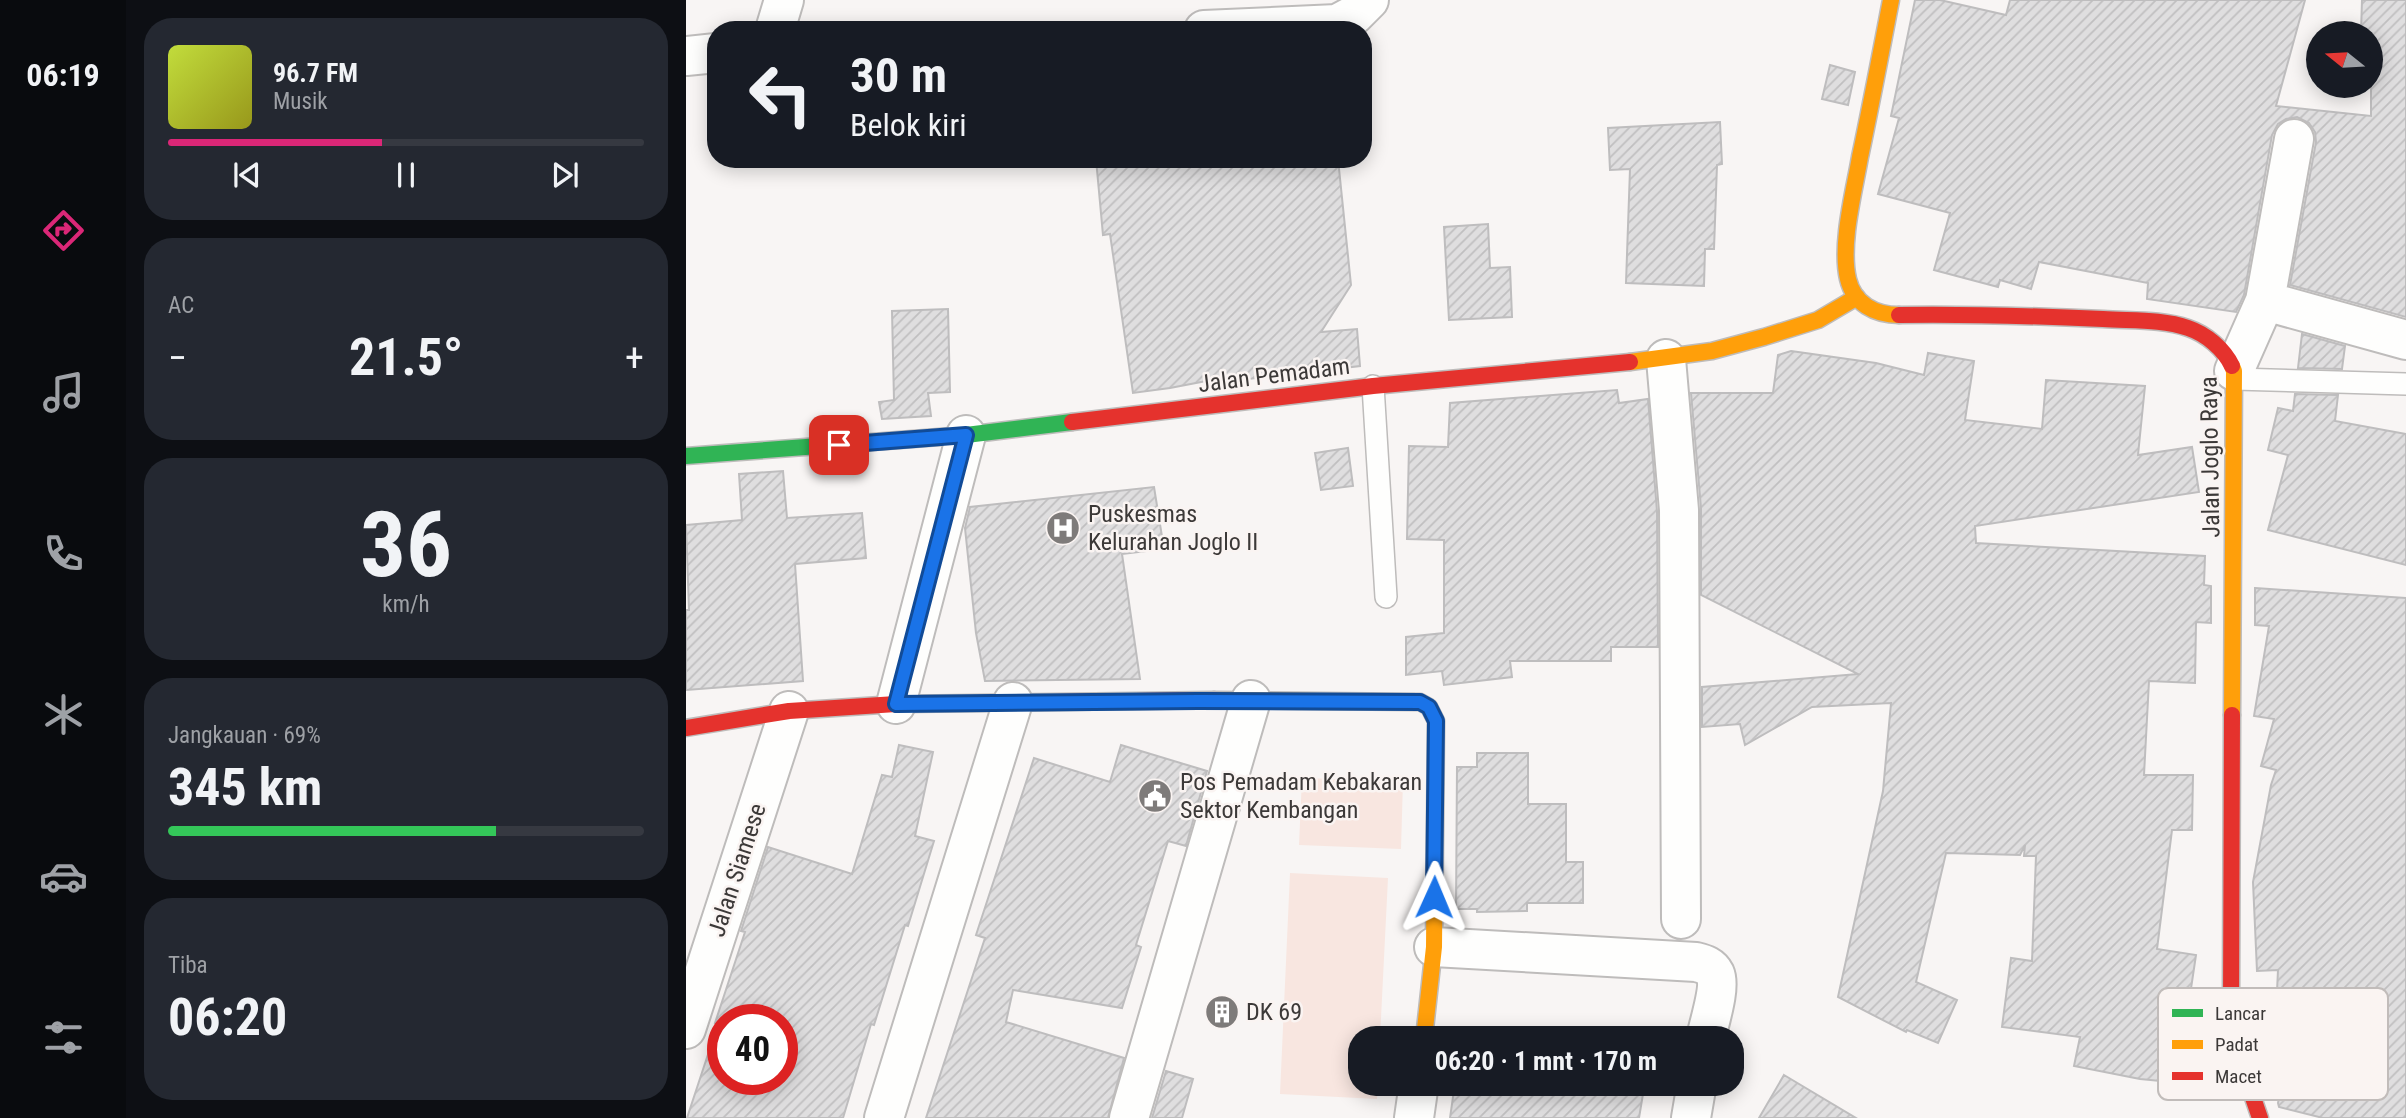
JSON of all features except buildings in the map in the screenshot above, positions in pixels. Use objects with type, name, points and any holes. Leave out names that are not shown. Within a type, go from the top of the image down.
[{"type":"street","points":[[778,21],[784,0]]},
{"type":"street","points":[[1342,21],[1354,15],[1369,0]]},
{"type":"street","points":[[1857,297],[1848,279],[1846,231],[1891,0]]},
{"type":"street","points":[[686,56],[707,54]]},
{"type":"street","points":[[2234,375],[2265,301],[2294,139]]},
{"type":"street","name":"Jalan Pemadam","points":[[686,456],[966,435],[1373,386],[1666,359],[1712,351],[1775,334],[1818,320],[1857,297]]},
{"type":"street","name":"Jalan Joglo Raya","points":[[1857,297],[1867,309],[1888,315],[2001,314],[2160,322],[2189,328],[2212,341],[2228,358],[2234,375],[2231,988]]},
{"type":"street","points":[[2265,301],[2406,340]]},
{"type":"street","points":[[1666,359],[1679,510],[1681,919]]},
{"type":"street","points":[[896,704],[966,435]]},
{"type":"street","points":[[1129,1118],[1251,700]]},
{"type":"street","points":[[686,728],[789,711],[896,704],[1251,700],[1412,701],[1429,707],[1436,721],[1434,947],[1425,1026]]},
{"type":"street","points":[[884,1118],[1013,702]]},
{"type":"street","name":"Jalan Siamese","points":[[686,1028],[789,711]]},
{"type":"street","points":[[1434,947],[1696,962],[1707,965],[1714,972],[1717,982],[1708,1026]]},
{"type":"street","points":[[1414,1118],[1417,1096]]},
{"type":"street","points":[[1691,1118],[1695,1096]]},
{"type":"street","name":"Jalan Joglo Raya","points":[[2254,1100],[2260,1118]]},
{"type":"lane","points":[[2234,375],[2406,384]]},
{"type":"lane","points":[[1373,386],[1386,597]]},
{"type":"shaded area","points":[[1302,778],[1403,781],[1401,849],[1299,845]]},
{"type":"shaded area","points":[[1290,873],[1388,878],[1381,1026],[1348,1026],[1348,1096],[1377,1096],[1377,1099],[1280,1094]]},
{"type":"traffic: fast","points":[[686,456],[966,435],[1072,422]]},
{"type":"traffic: slow","points":[[1891,0],[1851,202],[1846,265],[1851,288],[1860,301],[1882,313],[1899,315]]},
{"type":"traffic: slow","points":[[1630,362],[1712,351],[1764,337],[1818,320],[1857,297]]},
{"type":"traffic: slow","points":[[2232,366],[2232,715]]},
{"type":"traffic: slow","points":[[1214,700],[1420,702],[1429,707],[1436,721],[1434,947],[1425,1026]]},
{"type":"traffic: jam","points":[[1899,315],[2027,316],[2168,323],[2188,328],[2208,338],[2232,366]]},
{"type":"traffic: jam","points":[[1072,422],[1373,386],[1630,362]]},
{"type":"traffic: jam","points":[[686,728],[789,711],[896,704],[1214,700]]},
{"type":"traffic: jam","points":[[2231,988],[2232,715]]},
{"type":"traffic: jam","points":[[2254,1100],[2260,1118]]},
{"type":"place","name":"Puskesmas Kelurahan Joglo II","points":[[1063,528]]},
{"type":"place","name":"Pos Pemadam Kebakaran Sektor Kembangan","points":[[1155,796]]},
{"type":"place","name":"DK 69","points":[[1222,1012]]},
{"type":"route","points":[[839,445],[966,435],[896,704],[1420,702],[1429,707],[1436,721],[1434,897]]}]
